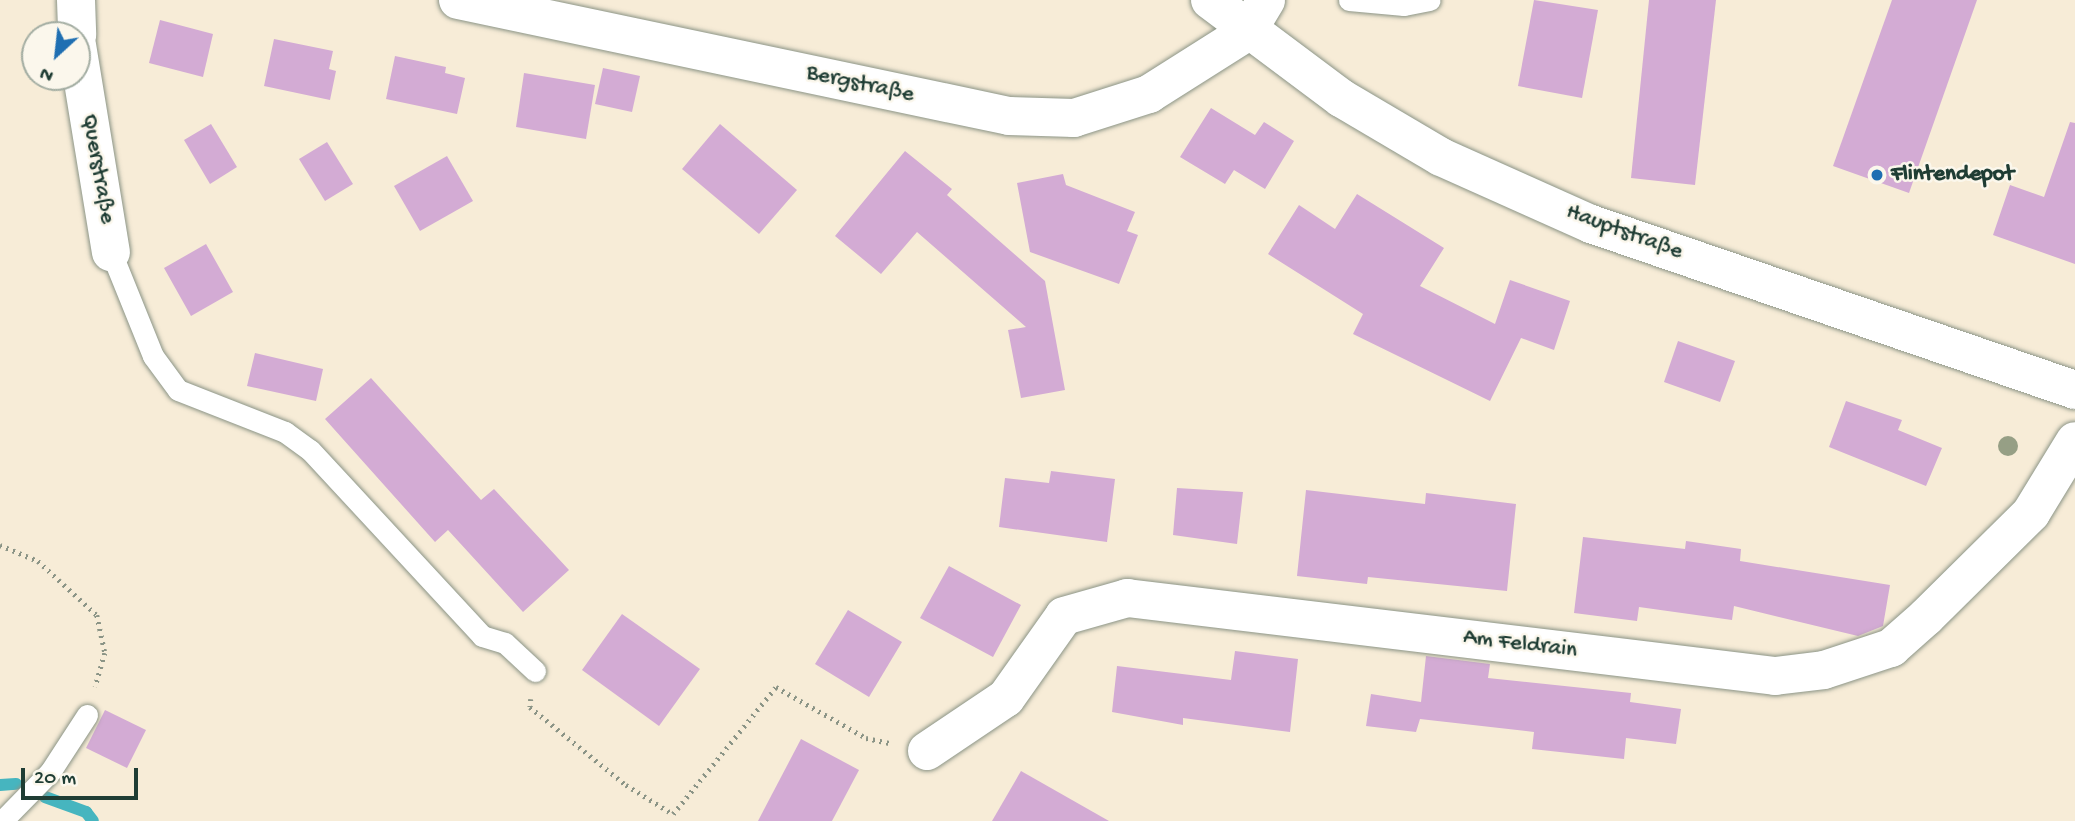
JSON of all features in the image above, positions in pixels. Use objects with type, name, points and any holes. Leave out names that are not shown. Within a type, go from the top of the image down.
[{"type":"street","points":[[76,0],[77,21]]},
{"type":"street","name":"Bergstraße","points":[[458,0],[1009,116],[1074,118],[1149,94],[1256,16]]},
{"type":"street","name":"Hauptstraße","points":[[1210,0],[1256,16],[1341,98],[1441,157],[1591,223],[2075,390]]},
{"type":"street","name":"Querstraße","points":[[85,91],[111,252]]},
{"type":"street","name":"Am Feldrain","points":[[928,751],[1006,698],[1064,616],[1127,598],[1774,676],[1824,670],[1891,648],[1926,617],[2031,513],[2075,441]]},
{"type":"lane","points":[[1349,0],[1404,5],[1430,0]]},
{"type":"lane","points":[[111,252],[153,356],[178,390],[285,432],[310,450],[482,636],[505,643],[535,671]]},
{"type":"lane","points":[[2,821],[50,772],[88,715]]},
{"type":"path","points":[[0,545],[38,561],[97,615],[105,653],[88,715]]},
{"type":"path","points":[[535,671],[530,707],[626,785],[673,814],[776,687],[866,738],[928,751]]},
{"type":"building","points":[[1534,0],[1598,10],[1582,98],[1518,86]]},
{"type":"building","points":[[1649,0],[1716,0],[1695,185],[1631,178]]},
{"type":"building","points":[[1892,0],[1977,0],[1909,193],[1833,166]]},
{"type":"building","points":[[160,20],[213,34],[203,77],[149,63]]},
{"type":"building","points":[[274,39],[333,51],[329,69],[336,71],[330,100],[264,86]]},
{"type":"building","points":[[395,56],[446,67],[445,73],[465,78],[457,114],[386,99]]},
{"type":"building","points":[[603,68],[640,76],[632,112],[595,104]]},
{"type":"building","points":[[524,73],[595,85],[586,139],[516,127]]},
{"type":"building","points":[[1211,108],[1255,135],[1264,122],[1294,141],[1265,189],[1234,170],[1225,184],[1180,157]]},
{"type":"building","points":[[2070,122],[2075,123],[2075,264],[1993,235],[2010,185],[2044,197]]},
{"type":"building","points":[[211,124],[237,167],[210,184],[184,140]]},
{"type":"building","points":[[720,124],[797,190],[759,234],[682,169]]},
{"type":"building","points":[[327,142],[353,184],[325,201],[299,159]]},
{"type":"building","points":[[905,151],[952,189],[947,195],[1045,281],[1065,390],[1021,398],[1008,330],[1026,327],[917,232],[881,274],[835,236]]},
{"type":"building","points":[[447,156],[473,201],[420,231],[394,186]]},
{"type":"building","points":[[1063,174],[1066,185],[1135,212],[1127,231],[1138,235],[1119,284],[1030,252],[1017,183]]},
{"type":"building","points":[[1357,194],[1444,248],[1420,286],[1495,324],[1510,280],[1570,301],[1554,350],[1521,338],[1490,401],[1353,334],[1363,314],[1268,254],[1299,205],[1335,229]]},
{"type":"building","points":[[206,244],[233,292],[191,316],[164,268]]},
{"type":"building","points":[[1678,341],[1735,361],[1720,402],[1664,382]]},
{"type":"building","points":[[255,353],[323,369],[316,401],[247,386]]},
{"type":"building","points":[[371,378],[481,500],[494,489],[569,570],[523,612],[448,530],[435,542],[325,419]]},
{"type":"building","points":[[1846,401],[1902,420],[1898,430],[1942,448],[1926,486],[1829,447]]},
{"type":"building","points":[[1051,471],[1115,479],[1107,542],[999,527],[1005,478],[1049,483]]},
{"type":"building","points":[[1177,488],[1243,492],[1237,544],[1173,535]]},
{"type":"building","points":[[1306,490],[1425,504],[1426,493],[1516,504],[1507,591],[1368,577],[1367,584],[1297,576]]},
{"type":"building","points":[[1583,537],[1685,549],[1686,541],[1741,549],[1740,561],[1890,585],[1883,626],[1858,636],[1734,606],[1732,620],[1639,607],[1637,621],[1574,613]]},
{"type":"building","points":[[949,566],[1021,605],[993,657],[920,618]]},
{"type":"building","points":[[848,610],[902,642],[869,697],[815,664]]},
{"type":"building","points":[[622,614],[700,669],[659,726],[582,670]]},
{"type":"building","points":[[1235,651],[1298,659],[1290,732],[1183,718],[1183,725],[1112,712],[1117,666],[1231,680]]},
{"type":"building","points":[[1426,656],[1490,664],[1488,678],[1631,693],[1630,702],[1681,709],[1676,744],[1626,738],[1624,759],[1532,749],[1534,732],[1420,719],[1416,732],[1366,726],[1371,694],[1421,702]]},
{"type":"building","points":[[105,710],[146,730],[127,768],[86,748]]},
{"type":"building","points":[[801,739],[859,770],[832,821],[758,821]]},
{"type":"building","points":[[1021,771],[1109,821],[992,821]]},
{"type":"waterway","points":[[0,785],[16,784]]},
{"type":"waterway","points":[[45,797],[86,812],[93,821]]},
{"type":"place","name":"Flintendepot","points":[[1877,175]]}]
